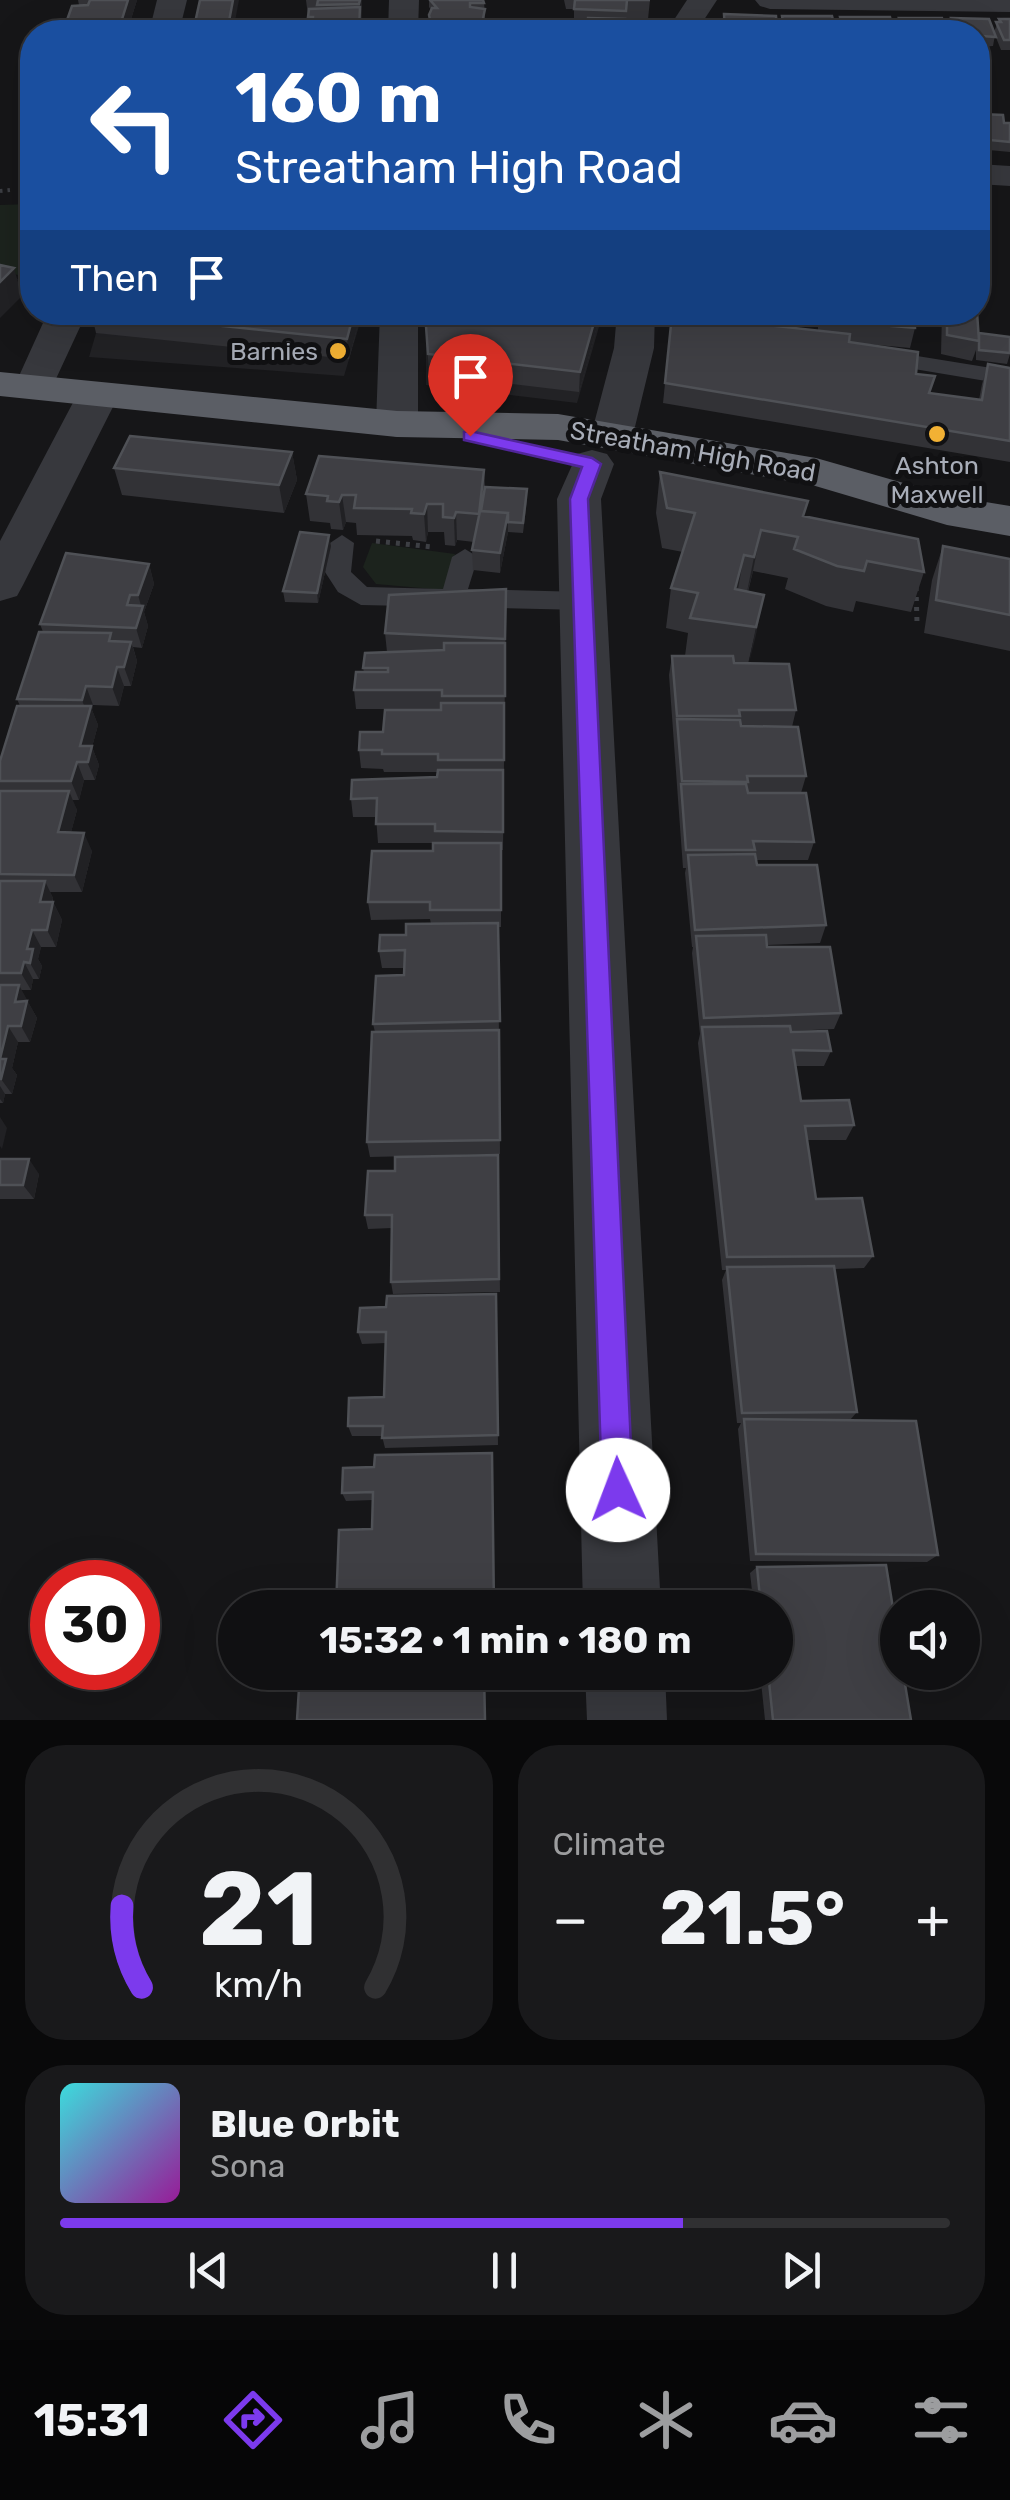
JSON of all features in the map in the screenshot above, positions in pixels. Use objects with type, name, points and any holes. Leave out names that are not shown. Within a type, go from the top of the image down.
[{"type":"highway","name":"Streatham High Road","points":[[17,386],[416,425],[816,472],[946,510],[1010,521]]},
{"type":"street","points":[[770,0],[1010,3]]},
{"type":"street","points":[[17,386],[59,325]]},
{"type":"street","points":[[401,325],[416,425]]},
{"type":"street","points":[[621,1590],[579,499],[602,449],[634,348],[635,325]]},
{"type":"street","points":[[0,584],[98,395]]},
{"type":"street","points":[[626,1690],[627,1720]]},
{"type":"lane","points":[[862,354],[1010,378]]},
{"type":"lane","points":[[353,541],[338,572],[347,586],[361,596],[583,600]]},
{"type":"lane","points":[[453,598],[465,557]]},
{"type":"path","points":[[0,192],[10,190]]},
{"type":"path","points":[[353,541],[434,547]]},
{"type":"path","points":[[916,573],[917,623]]},
{"type":"shaded area","points":[[20,204],[20,275],[0,271],[0,205]]},
{"type":"shaded area","points":[[98,325],[359,325],[344,376],[89,357]]},
{"type":"shaded area","points":[[426,325],[600,325],[577,403],[426,385]]},
{"type":"shaded area","points":[[372,543],[455,554],[444,590],[376,584],[363,567]]},
{"type":"building","points":[[90,0],[128,0],[122,20],[67,20],[72,6],[88,5]]},
{"type":"building","points":[[200,0],[233,0],[229,20],[196,20]]},
{"type":"building","points":[[318,0],[360,0],[359,4],[317,5]]},
{"type":"building","points":[[430,0],[483,0],[484,3],[470,3],[470,7],[485,9],[483,20],[430,20],[432,8],[437,8]]},
{"type":"building","points":[[575,0],[627,0],[626,11],[574,9]]},
{"type":"building","points":[[360,7],[359,20],[313,20],[308,17],[309,9]]},
{"type":"building","points":[[724,14],[776,16],[776,20],[724,20]]},
{"type":"building","points":[[782,16],[832,16],[833,20],[783,20]]},
{"type":"building","points":[[840,17],[891,20],[841,20]]},
{"type":"building","points":[[899,18],[943,20],[900,20]]},
{"type":"building","points":[[999,19],[1010,19],[1010,40],[1004,40],[996,22],[1001,22]]},
{"type":"building","points":[[990,114],[1003,115],[1004,123],[1010,123],[1010,142],[990,140]]},
{"type":"building","points":[[0,265],[14,268],[0,282]]},
{"type":"building","points":[[214,325],[351,325],[347,339]]},
{"type":"building","points":[[426,325],[593,325],[580,372],[428,354]]},
{"type":"building","points":[[671,325],[766,325],[850,334],[849,342],[918,352],[916,374],[935,376],[929,393],[982,400],[988,364],[1010,368],[1010,441],[665,383]]},
{"type":"building","points":[[947,325],[978,325],[979,341],[947,335]]},
{"type":"building","points":[[979,333],[1010,337],[1010,353],[979,350]]},
{"type":"building","points":[[130,436],[292,452],[279,485],[114,468]]},
{"type":"building","points":[[319,456],[484,470],[479,514],[456,512],[454,518],[443,517],[443,504],[427,504],[424,514],[411,513],[412,509],[354,508],[356,495],[342,495],[339,502],[327,501],[328,496],[306,494]]},
{"type":"building","points":[[660,472],[808,501],[803,516],[918,539],[924,572],[867,561],[864,571],[837,566],[794,549],[798,537],[761,530],[754,557],[744,555],[735,589],[764,595],[756,627],[690,618],[698,593],[671,588],[695,513],[667,508]]},
{"type":"building","points":[[485,487],[527,489],[523,523],[508,522],[508,513],[481,511]]},
{"type":"building","points":[[480,511],[508,513],[500,553],[472,550]]},
{"type":"building","points":[[300,532],[329,535],[317,593],[283,591]]},
{"type":"building","points":[[943,546],[1010,559],[1010,615],[936,600]]},
{"type":"building","points":[[66,553],[149,564],[138,595],[130,595],[127,605],[143,606],[136,628],[40,624]]},
{"type":"building","points":[[506,589],[505,639],[385,633],[389,595]]},
{"type":"building","points":[[39,632],[111,633],[109,641],[131,642],[124,667],[117,667],[112,687],[86,686],[82,700],[17,699]]},
{"type":"building","points":[[444,643],[505,643],[505,696],[442,696],[442,690],[354,690],[356,672],[388,672],[388,668],[363,668],[365,653],[444,650]]},
{"type":"building","points":[[672,656],[733,656],[734,663],[789,664],[796,710],[739,710],[740,716],[677,716]]},
{"type":"building","points":[[441,703],[504,703],[504,760],[438,760],[438,754],[359,750],[360,732],[383,732],[385,710],[441,710]]},
{"type":"building","points":[[17,706],[91,706],[80,746],[92,746],[88,762],[77,762],[71,781],[0,781],[0,761]]},
{"type":"building","points":[[677,719],[740,720],[741,726],[798,727],[806,776],[747,776],[748,782],[682,781]]},
{"type":"building","points":[[438,770],[503,770],[503,832],[435,831],[435,824],[376,824],[377,798],[351,799],[352,780],[437,777]]},
{"type":"building","points":[[681,784],[746,784],[748,793],[806,793],[814,842],[753,841],[755,850],[686,850]]},
{"type":"building","points":[[0,791],[69,791],[58,832],[84,833],[74,875],[0,874]]},
{"type":"building","points":[[433,843],[501,843],[501,910],[430,910],[430,902],[368,902],[372,851],[433,851]]},
{"type":"building","points":[[755,854],[757,865],[817,865],[826,925],[695,930],[688,855]]},
{"type":"building","points":[[0,881],[45,881],[40,902],[53,902],[47,930],[32,930],[27,949],[33,949],[30,963],[24,962],[21,973],[0,973]]},
{"type":"building","points":[[498,923],[500,1021],[373,1024],[376,976],[404,975],[405,950],[379,951],[380,935],[406,935],[406,924]]},
{"type":"building","points":[[766,935],[767,947],[830,947],[841,1013],[704,1018],[696,936]]},
{"type":"building","points":[[0,985],[19,985],[15,1002],[27,1001],[21,1026],[8,1026],[0,1059]]},
{"type":"building","points":[[790,1026],[791,1032],[827,1031],[831,1051],[793,1050],[801,1101],[849,1100],[854,1125],[805,1126],[816,1199],[862,1198],[873,1256],[727,1257],[702,1027]]},
{"type":"building","points":[[499,1030],[500,1140],[367,1142],[372,1032]]},
{"type":"building","points":[[0,1059],[6,1059],[1,1079],[0,1079]]},
{"type":"building","points":[[498,1155],[499,1279],[391,1282],[392,1215],[365,1215],[368,1171],[395,1171],[395,1157]]},
{"type":"building","points":[[0,1159],[29,1159],[23,1185],[0,1185]]},
{"type":"building","points":[[834,1266],[857,1412],[742,1413],[727,1267]]},
{"type":"building","points":[[496,1294],[498,1435],[382,1438],[383,1426],[348,1426],[349,1398],[384,1397],[386,1332],[358,1332],[360,1308],[386,1307],[387,1296]]},
{"type":"building","points":[[744,1419],[916,1421],[938,1555],[756,1554]]},
{"type":"building","points":[[492,1453],[494,1590],[337,1590],[339,1530],[372,1529],[373,1492],[342,1493],[343,1468],[374,1467],[375,1455]]},
{"type":"building","points":[[886,1565],[890,1590],[880,1590],[880,1690],[906,1690],[911,1720],[773,1720],[770,1690],[793,1690],[793,1590],[759,1590],[757,1567]]},
{"type":"building","points":[[299,1690],[484,1690],[485,1720],[297,1720]]},
{"type":"place","name":"Barnies","points":[[338,351]]},
{"type":"place","name":"Ashton Maxwell","points":[[937,434]]},
{"type":"route","points":[[470,436],[592,464],[579,499],[618,1490]]}]
